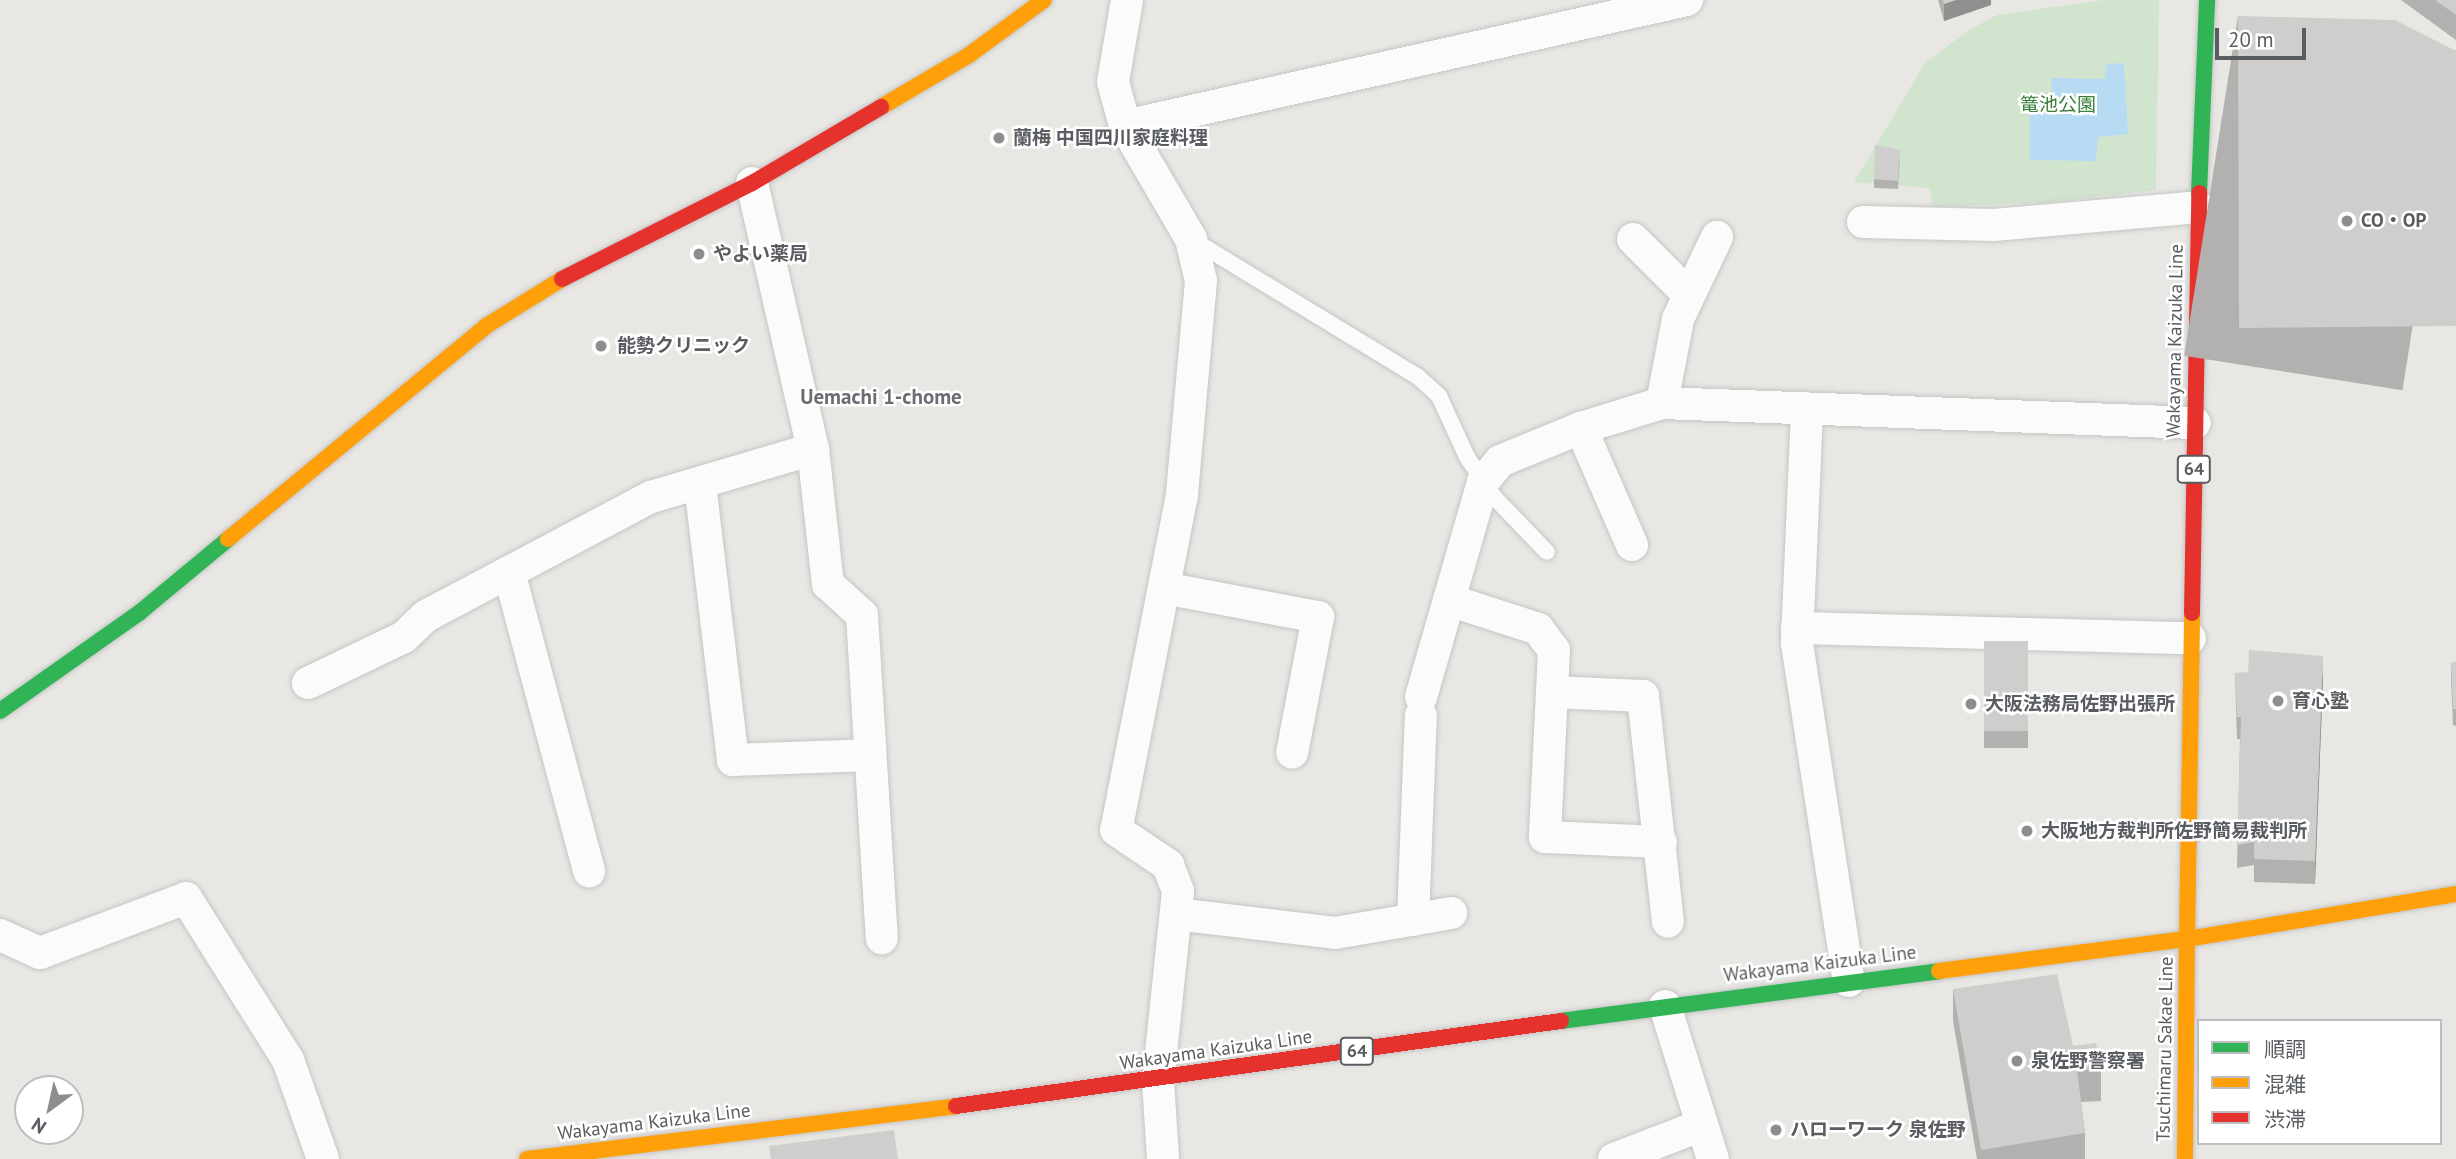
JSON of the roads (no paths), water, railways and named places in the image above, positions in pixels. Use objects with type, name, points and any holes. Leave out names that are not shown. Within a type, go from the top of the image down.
[{"type":"main road","points":[[0,710],[139,613],[486,326],[590,261],[752,183],[968,55],[1044,0]]},
{"type":"main road","name":"Wakayama Kaizuka Line","points":[[527,1159],[1158,1081],[1665,1006],[2188,939],[2190,638],[2198,207],[2207,0]]},
{"type":"main road","points":[[2188,939],[2456,894]]},
{"type":"main road","name":"Tsuchimaru Sakae Line","points":[[2185,1159],[2188,939]]},
{"type":"street","points":[[1128,0],[1113,82],[1125,126],[1191,239],[1201,281],[1182,495],[1116,830],[1168,865],[1178,891],[1158,1081],[1163,1159]]},
{"type":"street","points":[[1125,126],[1687,0]]},
{"type":"street","points":[[752,183],[813,449],[828,584],[862,615],[882,938]]},
{"type":"street","points":[[1863,222],[1994,225],[2198,207]]},
{"type":"street","points":[[1662,403],[1678,319],[1717,237]]},
{"type":"street","points":[[1633,239],[1689,295]]},
{"type":"street","points":[[1413,920],[1421,706],[1483,482],[1500,461],[1581,428],[1662,403],[1807,411],[2195,423]]},
{"type":"street","points":[[1807,411],[1797,628],[1849,981]]},
{"type":"street","points":[[1581,428],[1632,545]]},
{"type":"street","points":[[308,683],[404,637],[426,616],[651,497],[700,485],[813,449]]},
{"type":"street","points":[[700,485],[733,760],[870,755]]},
{"type":"street","points":[[509,572],[589,871]]},
{"type":"street","points":[[1164,588],[1318,617],[1292,753]]},
{"type":"street","points":[[1449,600],[1538,629],[1554,650],[1545,837],[1661,842]]},
{"type":"street","points":[[1797,628],[2190,638]]},
{"type":"street","points":[[1552,692],[1643,696],[1668,922]]},
{"type":"street","points":[[0,935],[40,953],[186,898],[288,1060],[323,1159]]},
{"type":"street","points":[[1176,914],[1335,933],[1451,913]]},
{"type":"street","points":[[1665,1006],[1713,1159]]},
{"type":"street","points":[[1614,1159],[1702,1125]]},
{"type":"lane","points":[[1191,239],[1417,376],[1439,396],[1483,482],[1515,522],[1548,552]]},
{"type":"water","points":[[2124,63],[2128,134],[2098,137],[2096,161],[2030,160],[2029,100],[2052,99],[2051,78],[2105,79],[2106,64]]},
{"type":"place","name":"蘭梅 中国四川家庭料理","points":[[999,138]]},
{"type":"place","name":"CO・OP","points":[[2347,221]]},
{"type":"place","name":"やよい薬局","points":[[699,254]]},
{"type":"place","name":"能勢クリニック","points":[[601,346]]},
{"type":"place","name":"育心塾","points":[[2278,701]]},
{"type":"place","name":"大阪法務局佐野出張所","points":[[1971,704]]},
{"type":"place","name":"大阪地方裁判所佐野簡易裁判所","points":[[2027,831]]},
{"type":"place","name":"泉佐野警察署","points":[[2017,1061]]},
{"type":"place","name":"ハローワーク 泉佐野","points":[[1776,1130]]},
{"type":"district","name":"Uemachi 1-chome","points":[[881,397]]},
{"type":"park label","name":"篭池公園","points":[[2058,105]]}]
